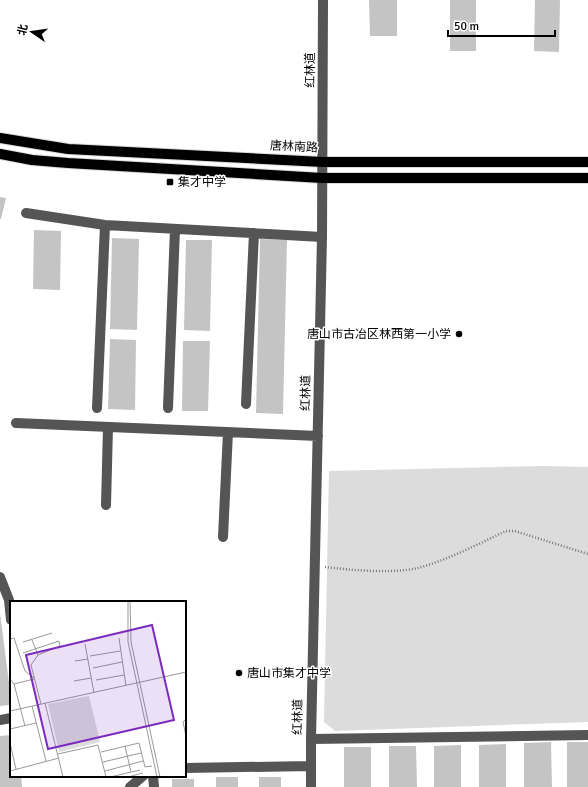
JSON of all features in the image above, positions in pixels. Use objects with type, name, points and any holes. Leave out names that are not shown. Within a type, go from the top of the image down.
[{"type":"main road","name":"唐林南路","points":[[0,138],[68,149],[323,162],[588,162]]},
{"type":"main road","points":[[0,154],[32,160],[68,164],[322,178],[588,178]]},
{"type":"street","name":"红林道","points":[[311,787],[322,237],[323,0]]},
{"type":"street","points":[[26,213],[105,225],[322,237]]},
{"type":"street","points":[[97,408],[105,225]]},
{"type":"street","points":[[168,408],[175,229]]},
{"type":"street","points":[[246,404],[254,233]]},
{"type":"street","points":[[16,423],[318,436]]},
{"type":"street","points":[[106,505],[108,427]]},
{"type":"street","points":[[223,537],[228,432]]},
{"type":"street","points":[[0,577],[9,600],[10,610]]},
{"type":"street","points":[[0,720],[10,718]]},
{"type":"street","points":[[311,739],[588,735]]},
{"type":"street","points":[[186,768],[311,766]]},
{"type":"street","points":[[130,787],[142,777]]},
{"type":"street","points":[[153,777],[154,787]]},
{"type":"path","points":[[315,566],[351,570],[391,570],[416,568],[441,560],[506,531],[515,531],[588,554]]},
{"type":"shaded area","points":[[543,466],[588,467],[588,722],[335,731],[324,722],[329,471]]},
{"type":"building","points":[[369,0],[397,0],[397,36],[370,36]]},
{"type":"building","points":[[450,0],[476,0],[476,51],[450,51]]},
{"type":"building","points":[[535,0],[560,0],[559,52],[534,51]]},
{"type":"building","points":[[0,197],[6,198],[1,219],[0,219]]},
{"type":"building","points":[[34,230],[61,231],[60,290],[33,289]]},
{"type":"building","points":[[112,238],[139,239],[137,330],[110,329]]},
{"type":"building","points":[[260,239],[287,240],[283,414],[256,413]]},
{"type":"building","points":[[186,240],[212,240],[210,331],[184,330]]},
{"type":"building","points":[[110,339],[136,340],[135,410],[108,409]]},
{"type":"building","points":[[183,341],[210,341],[208,411],[182,411]]},
{"type":"building","points":[[0,613],[10,690],[10,705],[0,706]]},
{"type":"building","points":[[10,735],[10,777],[21,777],[22,787],[0,787],[0,736]]},
{"type":"building","points":[[551,742],[552,787],[524,787],[524,743]]},
{"type":"building","points":[[567,742],[588,742],[588,787],[567,787]]},
{"type":"building","points":[[506,744],[506,787],[479,787],[479,745]]},
{"type":"building","points":[[461,745],[461,787],[434,787],[434,746]]},
{"type":"building","points":[[389,746],[416,746],[417,787],[389,787]]},
{"type":"building","points":[[344,747],[371,747],[371,787],[344,787]]},
{"type":"building","points":[[216,777],[238,777],[238,787],[216,787]]},
{"type":"building","points":[[259,777],[281,777],[281,787],[259,787]]},
{"type":"building","points":[[172,779],[194,779],[194,787],[172,787]]},
{"type":"place","name":"集才中学","points":[[170,182]]},
{"type":"place","name":"唐山市古冶区林西第一小学","points":[[459,334]]},
{"type":"place","name":"唐山市集才中学","points":[[239,673]]}]
